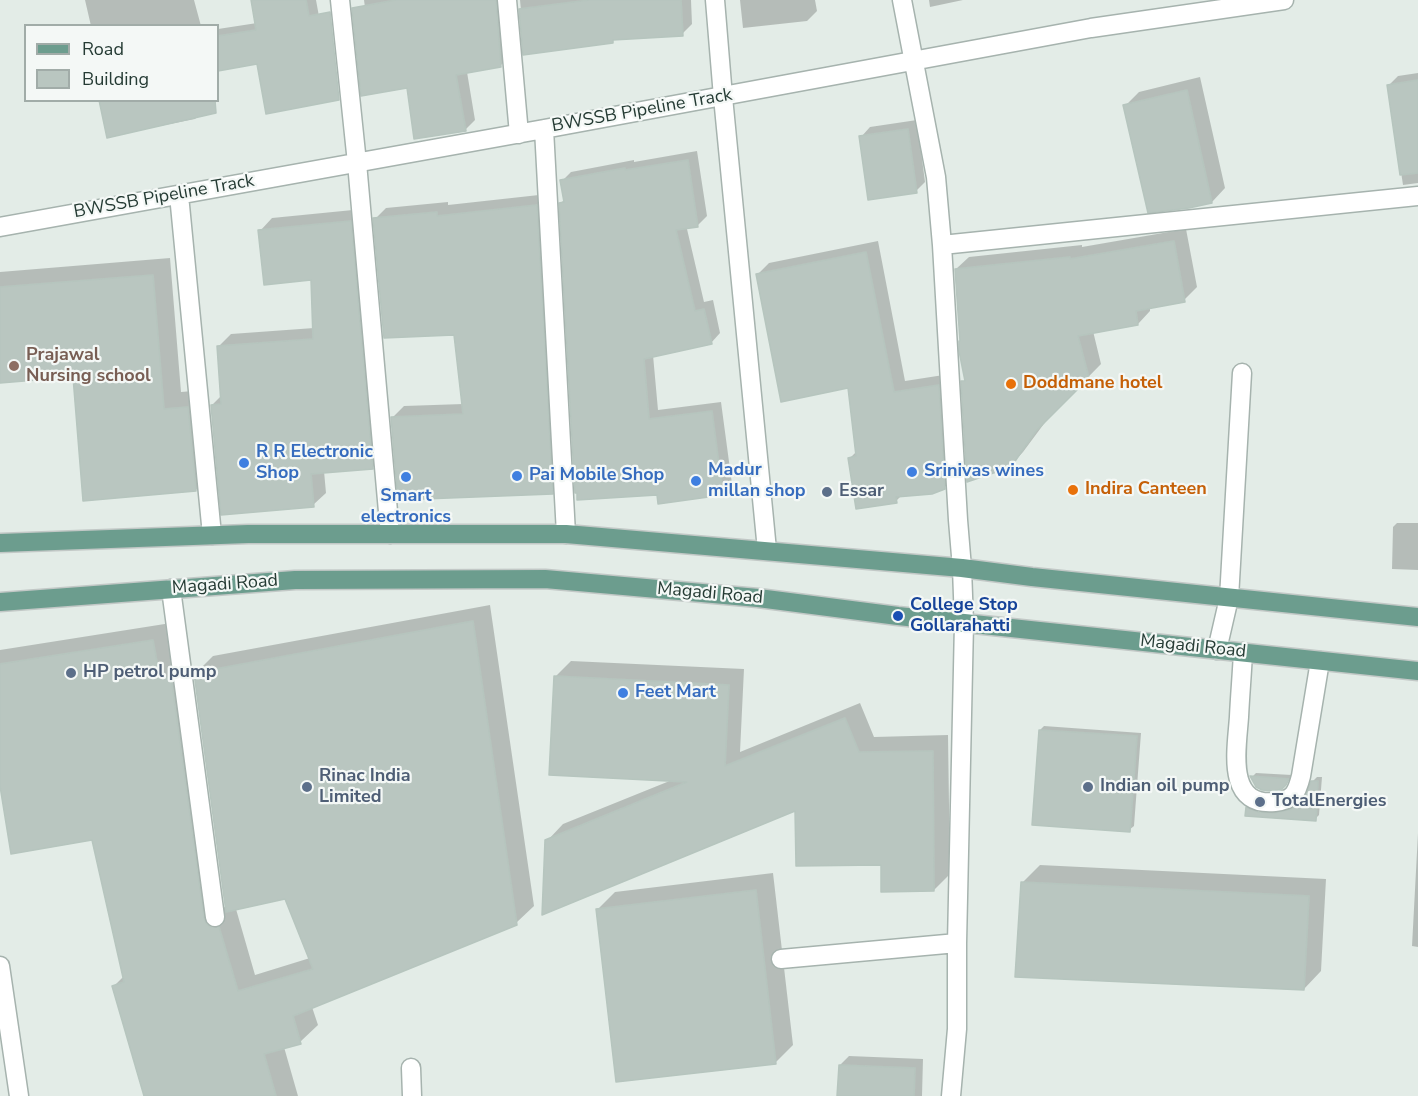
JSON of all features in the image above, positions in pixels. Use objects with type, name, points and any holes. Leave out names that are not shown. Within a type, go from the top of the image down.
[{"type":"main road","points":[[0,543],[212,535],[566,534],[962,568],[1418,617]]},
{"type":"main road","name":"Magadi Road","points":[[0,602],[295,580],[545,579],[758,598],[964,623],[1418,671]]},
{"type":"street","points":[[340,0],[390,534]]},
{"type":"street","points":[[507,0],[519,134]]},
{"type":"street","points":[[715,0],[767,550]]},
{"type":"street","points":[[902,0],[936,177],[962,568],[964,623],[957,1029],[951,1096]]},
{"type":"street","name":"BWSSB Pipeline Track","points":[[0,226],[723,97],[1091,28],[1284,0]]},
{"type":"street","points":[[544,129],[566,534]]},
{"type":"street","points":[[179,195],[212,535]]},
{"type":"street","points":[[942,245],[1418,196]]},
{"type":"street","points":[[1217,650],[1229,597],[1242,373]]},
{"type":"street","points":[[171,589],[215,917]]},
{"type":"street","points":[[1243,652],[1236,768],[1242,788],[1250,797],[1264,803],[1291,798],[1298,790],[1320,661]]},
{"type":"street","points":[[781,959],[957,943]]},
{"type":"street","points":[[0,966],[2,1006],[19,1096]]},
{"type":"street","points":[[411,1068],[412,1096]]},
{"type":"building","points":[[251,0],[306,0],[309,16],[330,12],[339,100],[266,114],[257,64],[219,71],[219,36],[256,30]]},
{"type":"building","points":[[396,0],[496,0],[501,67],[456,75],[466,131],[414,139],[407,88],[361,96],[352,8]]},
{"type":"building","points":[[589,0],[681,0],[683,36],[613,40],[613,43],[523,55],[519,9]]},
{"type":"building","points":[[1418,80],[1418,173],[1400,175],[1387,85]]},
{"type":"building","points":[[1187,90],[1212,203],[1148,213],[1123,105]]},
{"type":"building","points":[[99,102],[215,102],[216,113],[107,138]]},
{"type":"building","points":[[908,129],[917,193],[868,200],[859,136]]},
{"type":"building","points":[[688,160],[698,227],[676,230],[695,311],[704,309],[712,344],[644,359],[649,419],[712,411],[723,495],[658,504],[657,495],[577,500],[559,203],[564,202],[560,180],[625,168],[625,170]]},
{"type":"building","points":[[537,205],[553,494],[398,500],[391,417],[463,414],[454,335],[384,338],[373,218],[437,212],[437,216]]},
{"type":"building","points":[[351,221],[373,469],[311,474],[314,507],[221,515],[211,405],[221,404],[217,346],[313,339],[311,280],[264,285],[258,230]]},
{"type":"building","points":[[1174,241],[1185,302],[1136,311],[1138,325],[1078,336],[1089,378],[1036,431],[1011,467],[967,482],[961,381],[965,381],[959,351],[955,269],[1070,257],[1070,259]]},
{"type":"building","points":[[866,252],[894,392],[939,385],[945,489],[932,494],[896,497],[897,503],[856,509],[848,458],[856,456],[848,388],[781,402],[756,274]]},
{"type":"building","points":[[153,275],[164,409],[188,407],[196,491],[83,501],[73,377],[0,383],[0,287]]},
{"type":"building","points":[[473,621],[517,925],[293,1016],[301,1044],[264,1054],[276,1096],[144,1096],[112,986],[124,982],[92,840],[11,854],[0,786],[0,664],[153,640],[160,679],[171,677],[204,918],[210,927],[219,927],[238,991],[313,969],[285,899],[226,912],[194,673]]},
{"type":"building","points":[[554,676],[729,685],[725,766],[845,718],[859,752],[933,751],[934,891],[881,892],[881,865],[796,866],[795,811],[542,915],[545,840],[687,782],[549,775]]},
{"type":"building","points":[[1039,730],[1137,736],[1130,832],[1032,825]]},
{"type":"building","points":[[1250,776],[1289,779],[1282,789],[1274,791],[1256,787]]},
{"type":"building","points":[[1311,781],[1318,781],[1316,821],[1245,816],[1246,807],[1258,812],[1274,813],[1292,809],[1305,797]]},
{"type":"building","points":[[1021,882],[1309,896],[1304,990],[1015,977]]},
{"type":"building","points":[[756,890],[776,1064],[616,1082],[596,909]]},
{"type":"building","points":[[839,1065],[915,1068],[914,1096],[837,1096]]},
{"type":"place","name":"Prajawal Nursing school","points":[[14,366]]},
{"type":"place","name":"Doddmane hotel","points":[[1011,384]]},
{"type":"place","name":"R R Electronic Shop","points":[[244,463]]},
{"type":"place","name":"Srinivas wines","points":[[912,472]]},
{"type":"place","name":"Pai Mobile Shop","points":[[517,476]]},
{"type":"place","name":"Smart electronics","points":[[406,477]]},
{"type":"place","name":"Madur millan shop","points":[[696,481]]},
{"type":"place","name":"Indira Canteen","points":[[1073,490]]},
{"type":"place","name":"Essar","points":[[827,492]]},
{"type":"place","name":"College Stop Gollarahatti","points":[[898,616]]},
{"type":"place","name":"HP petrol pump","points":[[71,673]]},
{"type":"place","name":"Feet Mart","points":[[623,693]]},
{"type":"place","name":"Rinac India Limited","points":[[307,787]]},
{"type":"place","name":"Indian oil pump","points":[[1088,787]]},
{"type":"place","name":"TotalEnergies","points":[[1260,802]]}]
